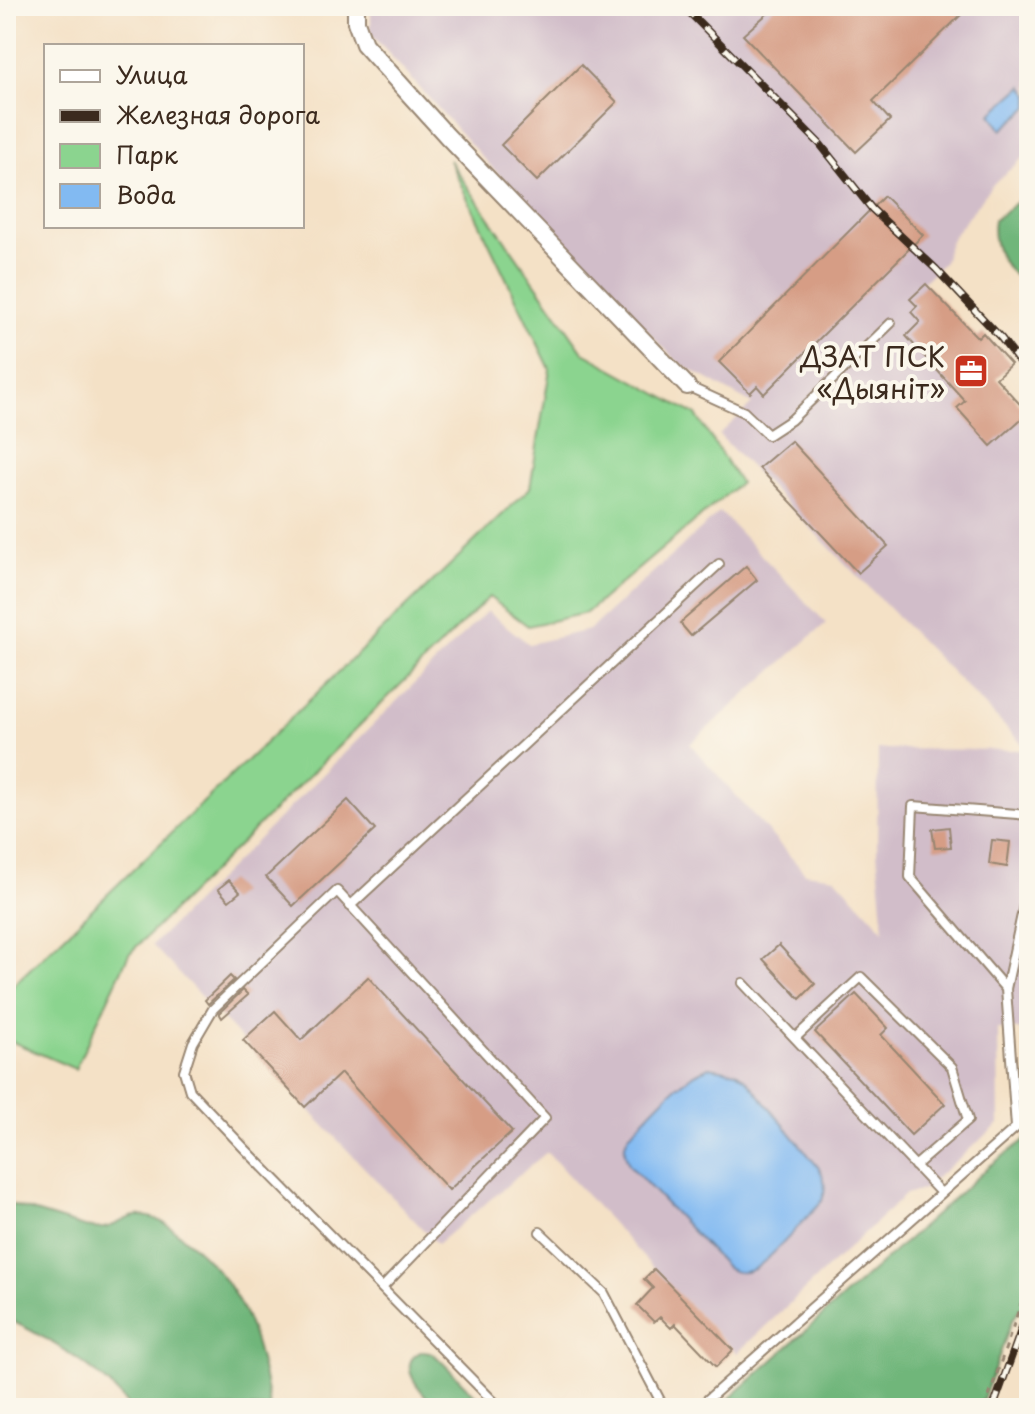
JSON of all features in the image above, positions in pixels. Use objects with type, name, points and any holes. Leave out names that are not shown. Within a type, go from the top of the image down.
[{"type":"street","points":[[356,6],[356,22],[364,44],[447,136],[687,386]]},
{"type":"lane","points":[[687,386],[744,412],[768,435],[791,420],[891,323]]},
{"type":"lane","points":[[350,906],[719,564]]},
{"type":"lane","points":[[1006,989],[910,877],[913,806],[1029,815]]},
{"type":"lane","points":[[1016,1127],[1006,989],[1029,882]]},
{"type":"lane","points":[[382,1288],[545,1118],[337,891],[213,1009],[193,1043],[184,1071],[190,1091],[244,1148],[500,1408]]},
{"type":"lane","points":[[795,1038],[861,977],[952,1067],[968,1120],[915,1166]]},
{"type":"lane","points":[[743,983],[941,1193]]},
{"type":"lane","points":[[698,1408],[1029,1116]]},
{"type":"lane","points":[[540,1232],[604,1293],[664,1408]]},
{"type":"path","points":[[985,1408],[1029,1280]]},
{"type":"shaded area","points":[[371,6],[1029,6],[1029,153],[992,185],[950,241],[944,262],[922,283],[977,338],[983,333],[1011,364],[995,379],[1029,415],[1029,1030],[998,1029],[999,1124],[923,1189],[906,1194],[737,1353],[654,1269],[547,1152],[437,1244],[152,945],[487,611],[529,644],[589,630],[720,512],[826,623],[690,744],[805,873],[835,877],[884,930],[877,852],[878,749],[1028,750],[719,435],[752,404],[679,363],[658,342],[483,158],[371,34]]},
{"type":"green space","points":[[449,160],[584,353],[696,415],[740,483],[586,613],[528,626],[489,597],[129,954],[75,1069],[6,1039],[6,992],[530,488],[550,369]]},
{"type":"green space","points":[[1029,193],[1029,280],[1006,266],[997,248],[993,229],[994,220]]},
{"type":"green space","points":[[1029,1137],[1029,1301],[1012,1321],[980,1408],[719,1408],[991,1165]]},
{"type":"green space","points":[[6,1203],[84,1227],[105,1228],[138,1216],[150,1217],[175,1230],[210,1262],[237,1299],[254,1338],[270,1408],[130,1408],[105,1380],[74,1356],[6,1318]]},
{"type":"green space","points":[[423,1351],[437,1357],[488,1408],[437,1408],[418,1387],[410,1371],[414,1356]]},
{"type":"water","points":[[1023,86],[1029,94],[1029,107],[1002,130],[991,114]]},
{"type":"water","points":[[710,1067],[736,1072],[747,1080],[819,1168],[824,1181],[822,1201],[768,1258],[745,1272],[727,1268],[630,1166],[625,1154],[630,1134],[657,1105],[687,1079]]},
{"type":"building","points":[[776,6],[789,9],[791,6],[970,6],[873,101],[890,120],[856,152],[743,35]]},
{"type":"building","points":[[581,65],[617,102],[537,181],[501,145]]},
{"type":"building","points":[[884,196],[923,235],[764,394],[757,386],[750,393],[719,362]]},
{"type":"building","name":"ДЗАТ ПСК «Дыяніт»","points":[[926,284],[978,338],[983,333],[1011,364],[996,378],[1028,413],[991,446],[957,408],[965,401],[906,336],[920,322],[911,312],[917,306],[910,299]]},
{"type":"building","points":[[791,441],[888,546],[858,573],[759,468]]},
{"type":"building","points":[[746,566],[757,580],[691,636],[680,623]]},
{"type":"building","points":[[348,800],[375,830],[293,906],[266,877]]},
{"type":"building","points":[[949,827],[951,847],[935,848],[932,829]]},
{"type":"building","points":[[992,840],[1010,842],[1007,867],[989,864]]},
{"type":"building","points":[[229,880],[240,892],[229,901],[218,889]]},
{"type":"building","points":[[779,945],[815,984],[800,999],[763,959]]},
{"type":"building","points":[[230,976],[234,980],[208,1004],[205,1000]]},
{"type":"building","points":[[368,977],[512,1132],[449,1190],[341,1073],[305,1107],[243,1040],[275,1011],[301,1040]]},
{"type":"building","points":[[243,990],[248,995],[222,1018],[219,1013]]},
{"type":"building","points":[[856,994],[888,1028],[881,1035],[945,1104],[911,1135],[815,1032]]},
{"type":"building","points":[[654,1269],[733,1350],[716,1367],[675,1324],[671,1328],[660,1317],[654,1322],[637,1305],[653,1288],[644,1279]]},
{"type":"railway","points":[[683,6],[820,144],[872,209],[936,269],[1001,338],[1029,375]]},
{"type":"railway","points":[[993,1408],[1029,1308]]},
{"type":"place","name":"ДЗАТ ПСК «Дыяніт»","points":[[971,371]]}]
